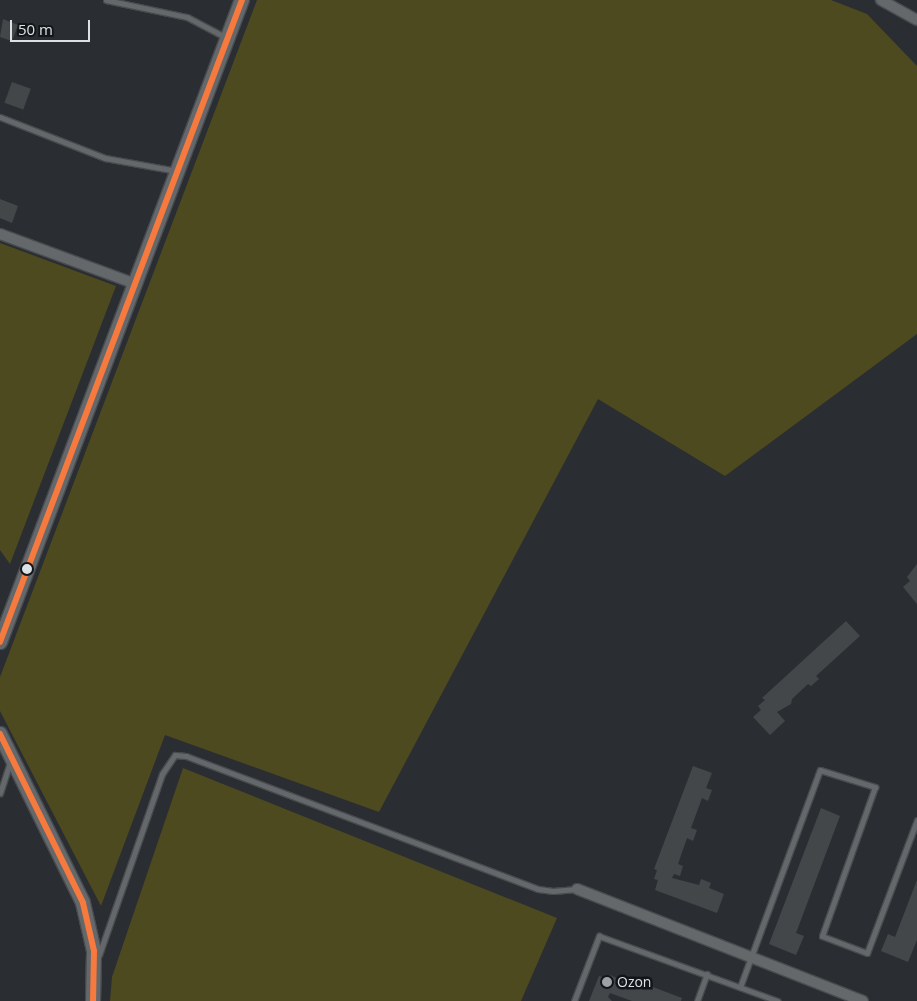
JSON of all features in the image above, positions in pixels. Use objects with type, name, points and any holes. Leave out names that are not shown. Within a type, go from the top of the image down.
[{"type":"main road","points":[[0,642],[242,0]]},
{"type":"main road","points":[[0,734],[83,903],[95,968],[93,1001]]},
{"type":"street","points":[[881,0],[917,20]]},
{"type":"street","points":[[0,234],[136,284]]},
{"type":"street","points":[[577,889],[863,1001]]},
{"type":"lane","points":[[106,0],[186,16],[227,38]]},
{"type":"lane","points":[[0,117],[106,158],[178,171]]},
{"type":"lane","points":[[95,968],[162,774],[175,755],[205,763],[538,889],[553,892],[577,889]]},
{"type":"lane","points":[[0,793],[12,758]]},
{"type":"lane","points":[[740,987],[820,770],[875,787],[822,936],[867,952],[917,820]]},
{"type":"lane","points":[[574,1001],[599,936],[778,1001]]},
{"type":"lane","points":[[697,1001],[707,974]]},
{"type":"shaded area","points":[[257,0],[831,0],[867,14],[917,66],[917,334],[725,476],[598,399],[379,812],[165,735],[101,906],[0,711],[0,677]]},
{"type":"shaded area","points":[[0,243],[116,286],[10,564],[0,550]]},
{"type":"shaded area","points":[[183,768],[557,918],[521,1001],[110,1001],[112,977]]},
{"type":"building","points":[[3,19],[18,25],[12,41],[0,37]]},
{"type":"building","points":[[12,82],[31,89],[23,110],[4,103]]},
{"type":"building","points":[[0,199],[18,206],[12,223],[0,218]]},
{"type":"building","points":[[917,564],[917,604],[903,587],[910,581],[907,577]]},
{"type":"building","points":[[846,621],[860,636],[816,676],[819,679],[811,686],[808,684],[792,699],[791,704],[777,712],[785,721],[770,735],[753,717],[761,710],[758,706],[765,700],[762,698]]},
{"type":"building","points":[[693,766],[712,773],[706,788],[712,790],[708,801],[702,798],[691,828],[697,830],[693,841],[687,838],[678,864],[683,866],[680,876],[674,874],[672,878],[699,885],[701,879],[711,883],[709,888],[724,894],[717,913],[655,890],[658,880],[654,879],[657,870],[654,869]]},
{"type":"building","points":[[821,808],[840,816],[796,933],[804,936],[796,955],[769,944]]},
{"type":"building","points":[[917,880],[917,940],[908,962],[881,951],[888,934],[895,937]]},
{"type":"building","points":[[610,975],[619,979],[621,975],[682,998],[681,1001],[632,1001],[610,993],[608,997],[612,1001],[589,1001],[599,976],[608,979]]},
{"type":"transit line","points":[[0,642],[242,0]]},
{"type":"transit line","points":[[0,734],[83,903],[94,951],[93,1001]]},
{"type":"place","name":"Ozon","points":[[607,982]]}]
